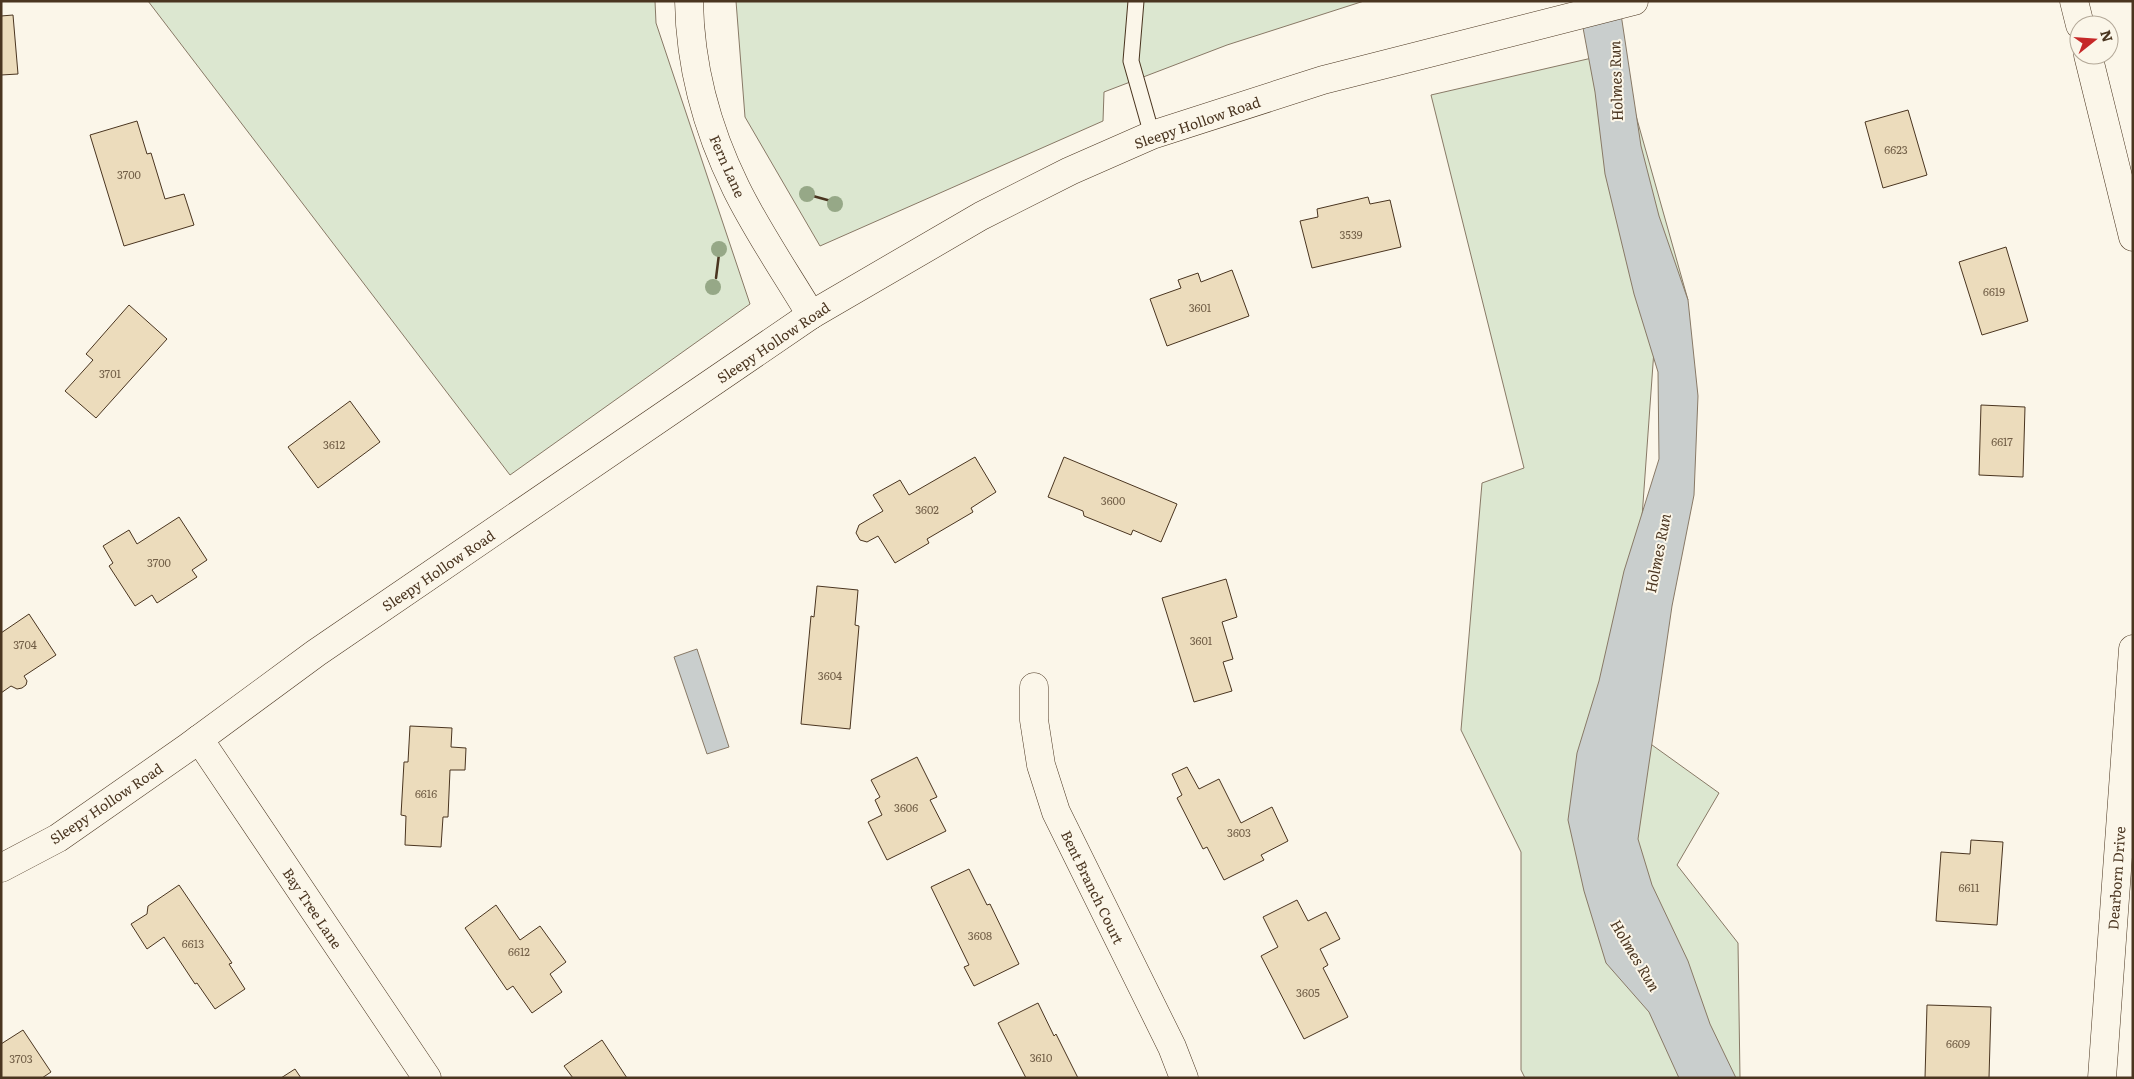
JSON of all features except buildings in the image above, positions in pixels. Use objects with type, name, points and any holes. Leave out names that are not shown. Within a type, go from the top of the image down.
[{"type":"main road","name":"Fern Lane","points":[[690,1],[690,30],[698,86],[714,139],[736,188],[811,315]]},
{"type":"main road","name":"Sleepy Hollow Road","points":[[1,868],[58,838],[324,648],[811,315],[980,216],[1070,171],[1152,135],[1323,80],[1634,1]]},
{"type":"main road","points":[[2074,1],[2078,15]]},
{"type":"main road","points":[[2090,65],[2133,237]]},
{"type":"main road","name":"Dearborn Drive","points":[[2102,1078],[2133,649]]},
{"type":"main road","name":"Bent Branch Court","points":[[1034,687],[1034,720],[1041,765],[1056,812],[1172,1047],[1184,1078]]},
{"type":"main road","name":"Bay Tree Lane","points":[[199,739],[427,1078]]},
{"type":"lane","points":[[1136,1],[1131,61],[1152,135]]},
{"type":"green space","points":[[148,1],[655,1],[656,23],[750,304],[510,475]]},
{"type":"green space","points":[[736,1],[1364,1],[1227,45],[1104,92],[1103,121],[820,246],[745,117]]},
{"type":"green space","points":[[1618,52],[1688,300],[1657,308],[1627,727],[1719,793],[1677,865],[1738,943],[1740,1078],[1525,1078],[1521,1070],[1521,852],[1461,730],[1482,483],[1524,468],[1431,95]]},
{"type":"water","name":"Holmes Run","points":[[1578,1],[1619,1],[1641,146],[1659,216],[1688,300],[1698,396],[1694,495],[1672,606],[1638,839],[1652,885],[1688,961],[1710,1024],[1736,1078],[1679,1078],[1649,1012],[1606,963],[1584,891],[1568,820],[1577,753],[1599,681],[1624,571],[1659,459],[1658,372],[1634,294],[1605,174],[1595,92]]},
{"type":"water","points":[[697,649],[729,747],[707,754],[674,657]]},
{"type":"wall","points":[[813,196],[831,201]]},
{"type":"wall","points":[[716,278],[719,254]]}]
